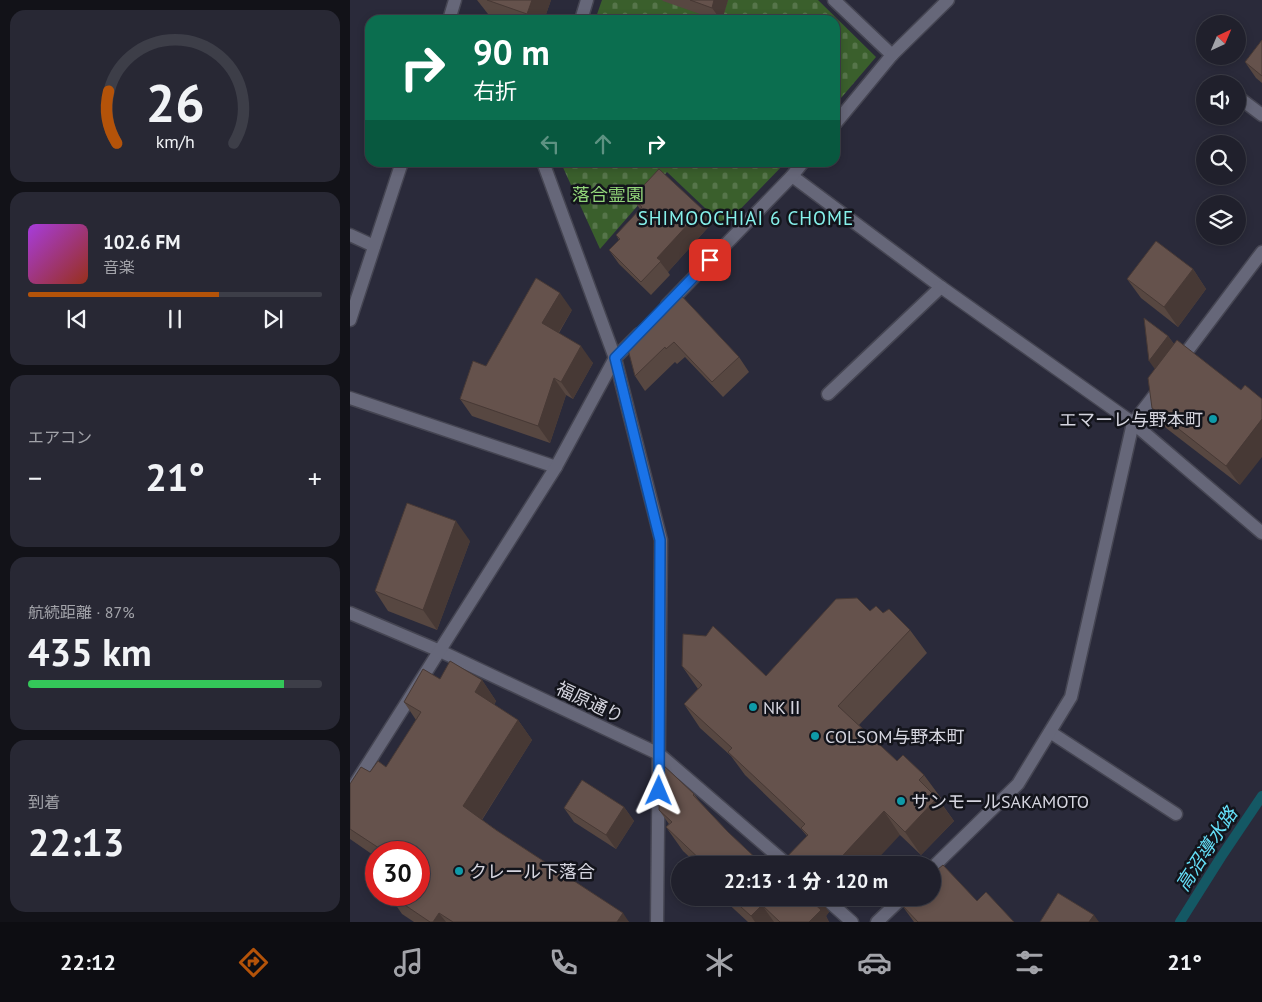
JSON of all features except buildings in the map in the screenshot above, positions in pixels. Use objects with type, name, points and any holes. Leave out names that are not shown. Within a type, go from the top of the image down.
[{"type":"street","points":[[450,15],[455,0]]},
{"type":"street","points":[[582,15],[587,0]]},
{"type":"street","points":[[834,0],[892,55]]},
{"type":"street","points":[[840,118],[892,55],[948,0]]},
{"type":"street","points":[[1246,102],[1262,115]]},
{"type":"street","points":[[350,320],[400,167]]},
{"type":"street","points":[[545,167],[615,358],[660,540],[657,922]]},
{"type":"street","points":[[350,792],[556,467],[615,358],[799,167]]},
{"type":"street","points":[[792,176],[941,287],[1133,423],[1262,534]]},
{"type":"street","points":[[350,235],[374,246]]},
{"type":"street","points":[[941,859],[1018,784],[1072,697],[1133,423],[1262,252]]},
{"type":"street","points":[[828,394],[941,287]]},
{"type":"street","points":[[350,398],[556,467]]},
{"type":"street","name":"福原通り","points":[[350,612],[440,651],[659,754],[680,770],[778,856]]},
{"type":"street","points":[[1050,732],[1176,814]]},
{"type":"street","points":[[834,906],[852,922]]},
{"type":"street","points":[[877,922],[894,906]]},
{"type":"green space","points":[[602,0],[818,0],[833,15],[597,15]]},
{"type":"green space","points":[[840,22],[876,57],[840,99]]},
{"type":"green space","name":"落合霊園","points":[[563,167],[781,167],[724,226],[667,172],[600,249]]},
{"type":"waterway","name":"高沼導水路","points":[[1180,922],[1262,796]]},
{"type":"place","name":"エマーレ与野本町","points":[[1213,419]]},
{"type":"place","name":"NKⅡ","points":[[753,707]]},
{"type":"place","name":"COLSOM与野本町","points":[[815,736]]},
{"type":"place","name":"サンモールSAKAMOTO","points":[[901,801]]},
{"type":"place","name":"クレール下落合","points":[[459,871]]},
{"type":"district","name":"SHIMOOCHIAI 6 CHOME","points":[[746,218]]},
{"type":"route","points":[[659,791],[660,540],[615,358],[710,260]]}]
